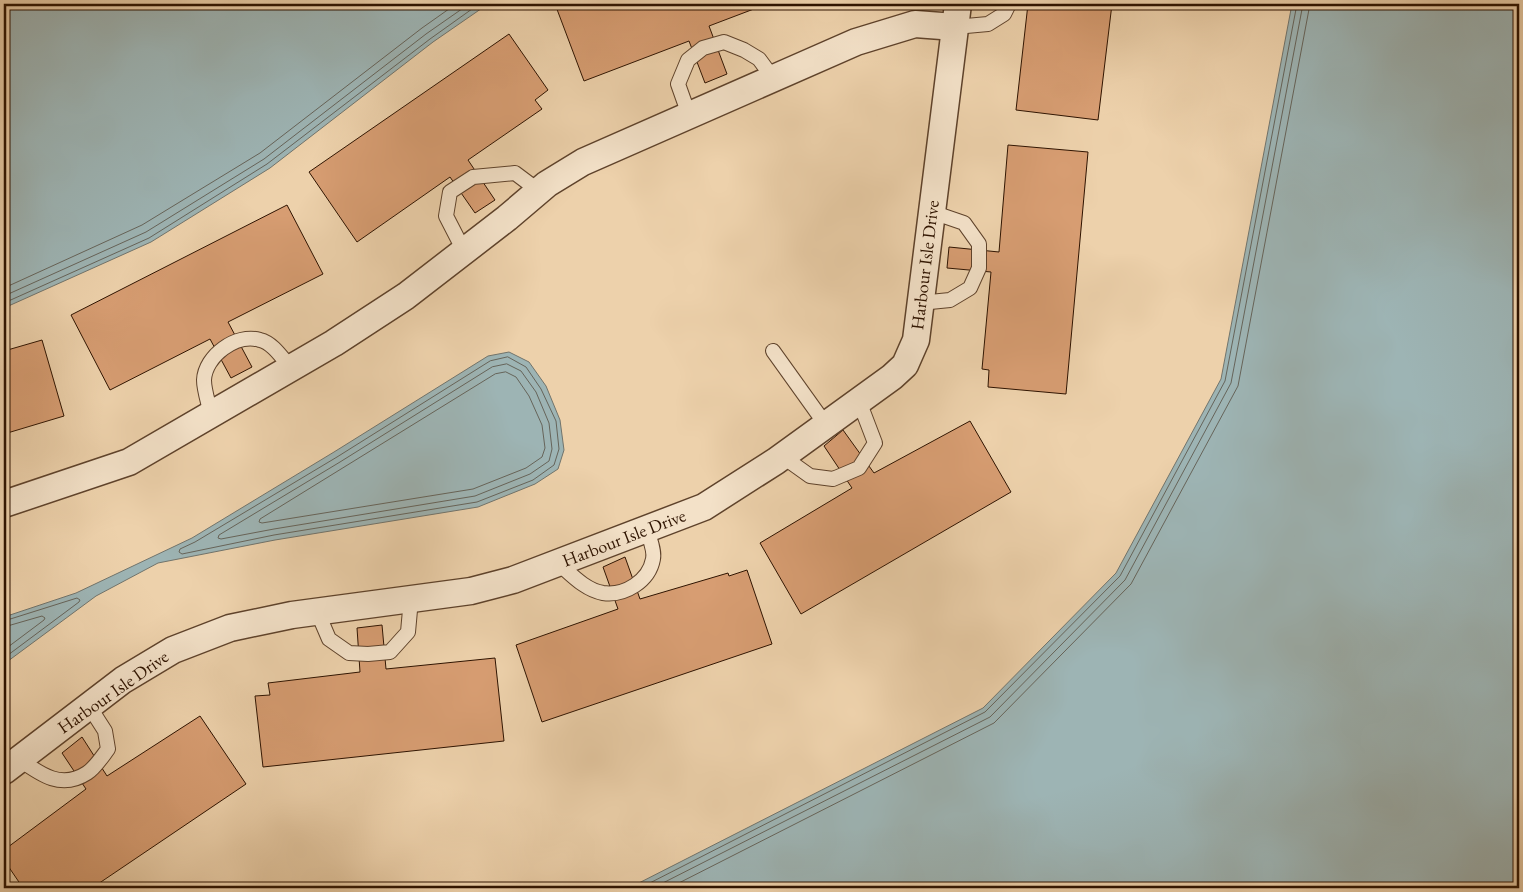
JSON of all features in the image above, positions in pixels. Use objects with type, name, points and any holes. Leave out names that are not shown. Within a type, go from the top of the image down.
[{"type":"street","points":[[6,498],[129,462],[334,343],[406,296],[538,191],[583,162],[856,42],[915,24],[956,15]]},
{"type":"street","name":"Harbour Isle Drive","points":[[11,765],[123,680],[173,650],[230,628],[317,611],[471,591],[513,580],[704,507],[782,456],[892,377],[905,365],[916,340],[956,15]]},
{"type":"lane","points":[[956,15],[988,24],[1004,14],[1009,4]]},
{"type":"lane","points":[[689,115],[678,84],[688,60],[703,48],[724,42],[744,50],[759,59],[773,78]]},
{"type":"lane","points":[[464,250],[446,216],[450,192],[473,177],[515,173],[538,191]]},
{"type":"lane","points":[[920,303],[950,300],[970,288],[979,268],[979,244],[964,223],[932,212]]},
{"type":"lane","points":[[211,414],[204,380],[211,361],[226,347],[244,339],[260,340],[274,349],[291,368]]},
{"type":"lane","points":[[774,351],[826,425]]},
{"type":"lane","points":[[782,456],[810,476],[833,479],[859,468],[876,443],[859,401]]},
{"type":"lane","points":[[558,563],[582,584],[602,593],[624,591],[644,579],[653,558],[647,529]]},
{"type":"lane","points":[[317,611],[329,639],[349,653],[390,652],[408,632],[412,599]]},
{"type":"lane","points":[[11,765],[44,777],[66,781],[88,773],[108,749],[106,731],[89,706]]},
{"type":"water","points":[[4,4],[488,4],[433,42],[270,168],[151,242],[4,308]]},
{"type":"water","points":[[1292,4],[1519,4],[1519,888],[629,888],[983,708],[1116,573],[1221,379]]},
{"type":"water","points":[[509,352],[529,362],[546,386],[560,420],[564,450],[558,469],[535,484],[478,507],[275,540],[158,563],[96,596],[4,664],[4,617],[76,593],[192,538],[488,356]]},
{"type":"building","points":[[555,4],[767,4],[709,26],[727,74],[705,83],[689,41],[584,81]]},
{"type":"building","points":[[1028,4],[1112,4],[1098,120],[1016,110]]},
{"type":"building","points":[[509,34],[548,90],[535,100],[542,109],[468,160],[495,200],[475,213],[450,177],[357,242],[309,172]]},
{"type":"building","points":[[1008,145],[1088,152],[1066,394],[988,387],[989,370],[982,369],[991,272],[947,268],[949,247],[999,252]]},
{"type":"building","points":[[287,205],[323,274],[228,322],[252,367],[231,378],[210,339],[110,390],[71,315]]},
{"type":"building","points":[[42,340],[64,416],[4,434],[4,351]]},
{"type":"building","points":[[970,421],[1011,492],[801,614],[760,543],[852,488],[824,446],[843,430],[874,473]]},
{"type":"building","points":[[625,557],[640,599],[728,573],[729,576],[747,570],[772,644],[542,722],[516,645],[618,609],[603,567]]},
{"type":"building","points":[[382,625],[386,669],[495,658],[504,741],[263,767],[255,696],[270,695],[268,683],[360,672],[357,628]]},
{"type":"building","points":[[200,716],[246,784],[92,888],[23,888],[4,860],[4,850],[86,789],[62,753],[82,737],[107,776]]}]
